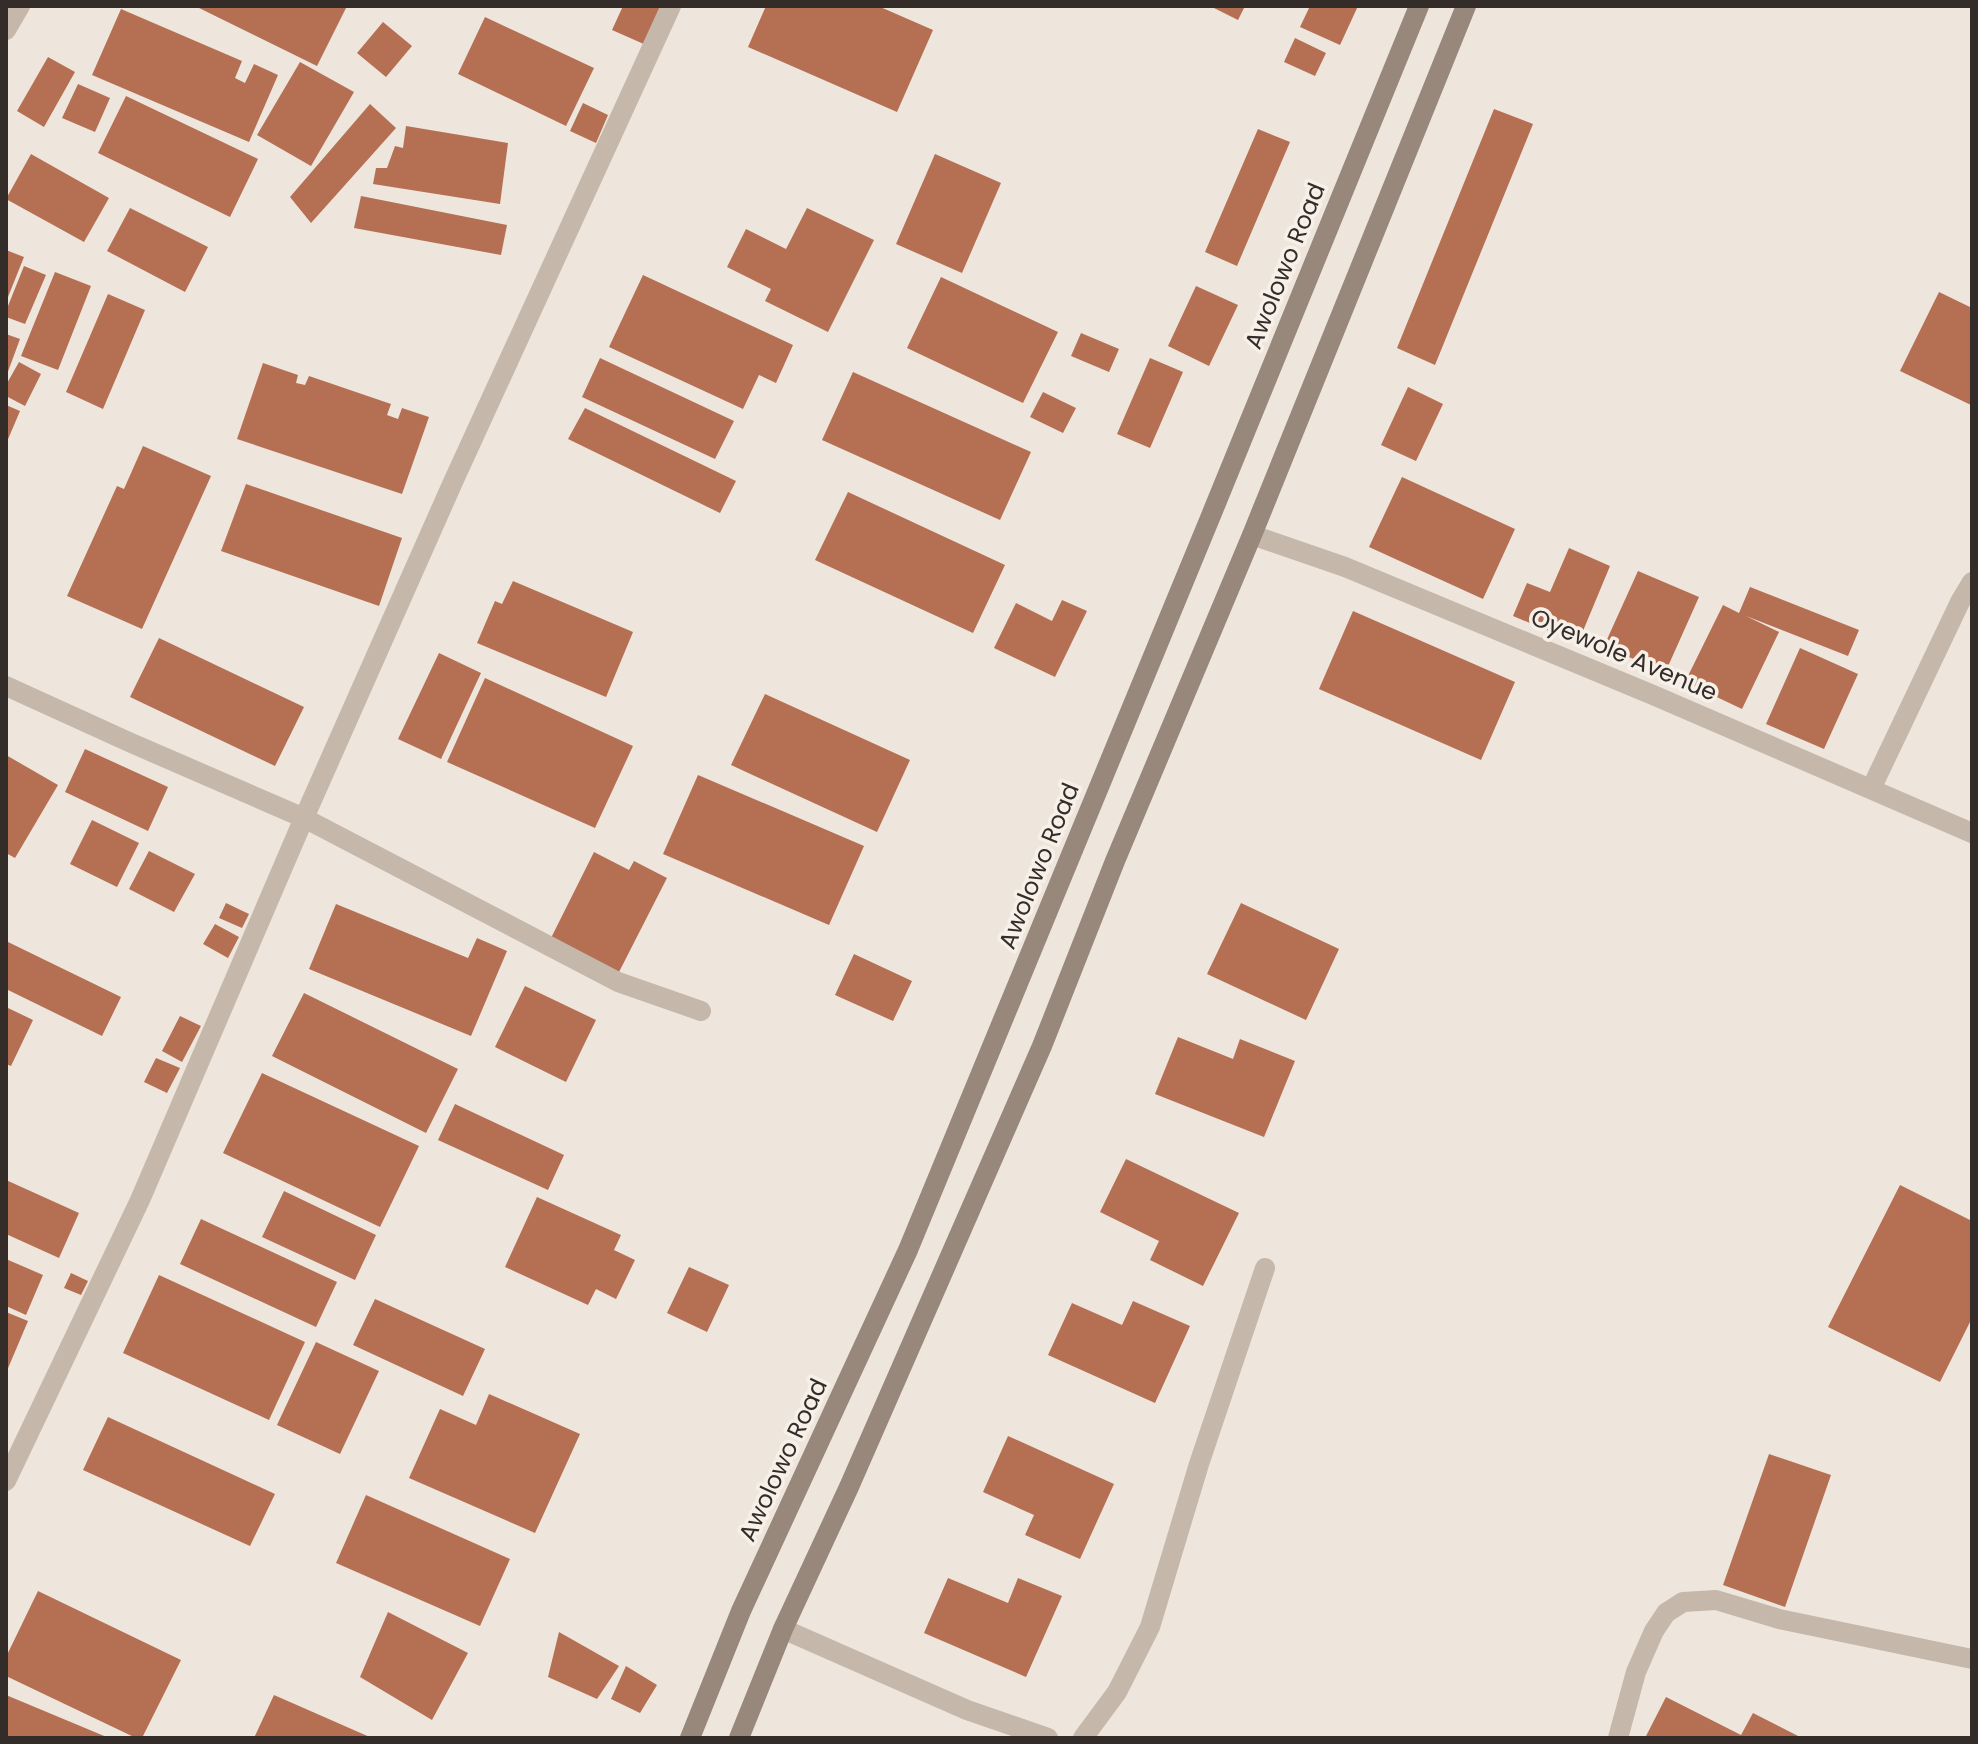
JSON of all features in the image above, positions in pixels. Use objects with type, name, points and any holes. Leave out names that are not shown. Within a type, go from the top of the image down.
[{"type":"main road","name":"Awolowo Road","points":[[690,1738],[741,1611],[920,1220],[1419,6]]},
{"type":"main road","points":[[739,1738],[783,1629],[849,1487],[1042,1046],[1466,6]]},
{"type":"street","points":[[6,30],[20,6]]},
{"type":"street","points":[[6,1481],[140,1200],[304,818],[460,467],[671,6]]},
{"type":"street","name":"Oyewole Avenue","points":[[1252,535],[1359,573],[1653,695],[1972,833]]},
{"type":"street","points":[[1871,789],[1972,582]]},
{"type":"street","points":[[6,686],[304,818],[618,982],[701,1011]]},
{"type":"street","points":[[1083,1738],[1117,1692],[1150,1627],[1199,1464],[1265,1268]]},
{"type":"street","points":[[1618,1738],[1636,1672],[1654,1631],[1666,1613],[1683,1602],[1716,1600],[1779,1619],[1972,1659]]},
{"type":"street","points":[[783,1629],[967,1710],[1048,1738]]},
{"type":"building","points":[[195,6],[347,6],[317,66]]},
{"type":"building","points":[[623,6],[663,6],[646,45],[612,30]]},
{"type":"building","points":[[766,6],[878,6],[933,30],[897,112],[748,47]]},
{"type":"building","points":[[1210,6],[1245,6],[1238,20]]},
{"type":"building","points":[[1310,6],[1358,6],[1340,45],[1300,27]]},
{"type":"building","points":[[121,9],[242,61],[235,78],[245,83],[254,64],[278,75],[249,142],[92,75]]},
{"type":"building","points":[[485,17],[594,68],[566,126],[458,74]]},
{"type":"building","points":[[383,22],[412,46],[386,77],[357,53]]},
{"type":"building","points":[[1295,38],[1326,53],[1315,76],[1284,62]]},
{"type":"building","points":[[48,57],[75,72],[44,127],[17,111]]},
{"type":"building","points":[[300,62],[354,92],[311,166],[257,135]]},
{"type":"building","points":[[78,84],[110,98],[95,132],[62,118]]},
{"type":"building","points":[[126,96],[258,159],[230,217],[98,153]]},
{"type":"building","points":[[583,103],[608,115],[596,143],[570,131]]},
{"type":"building","points":[[370,104],[396,128],[311,223],[290,197]]},
{"type":"building","points":[[1494,109],[1533,124],[1435,365],[1397,348]]},
{"type":"building","points":[[406,126],[508,143],[500,204],[373,184],[376,168],[387,168],[395,146],[403,148]]},
{"type":"building","points":[[1258,129],[1290,142],[1237,266],[1205,252]]},
{"type":"building","points":[[31,154],[109,198],[84,242],[6,199]]},
{"type":"building","points":[[935,154],[1001,183],[962,273],[896,244]]},
{"type":"building","points":[[361,196],[507,225],[501,255],[354,228]]},
{"type":"building","points":[[130,208],[208,247],[185,292],[107,251]]},
{"type":"building","points":[[807,208],[874,240],[828,332],[765,301],[771,289],[727,267],[746,229],[786,249]]},
{"type":"building","points":[[6,250],[24,257],[6,302]]},
{"type":"building","points":[[24,266],[46,275],[25,324],[6,317]]},
{"type":"building","points":[[55,272],[91,286],[58,370],[21,356]]},
{"type":"building","points":[[643,275],[793,345],[776,383],[759,375],[743,409],[609,347]]},
{"type":"building","points":[[941,277],[1058,332],[1023,403],[907,348]]},
{"type":"building","points":[[1196,286],[1238,305],[1209,366],[1168,346]]},
{"type":"building","points":[[1939,292],[1972,308],[1971,405],[1900,371]]},
{"type":"building","points":[[108,294],[145,310],[103,409],[66,392]]},
{"type":"building","points":[[1081,333],[1119,349],[1109,372],[1071,356]]},
{"type":"building","points":[[6,334],[20,339],[6,377]]},
{"type":"building","points":[[600,358],[734,421],[715,459],[582,397]]},
{"type":"building","points":[[1150,358],[1183,372],[1150,448],[1117,434]]},
{"type":"building","points":[[19,362],[41,374],[25,406],[6,396],[6,385]]},
{"type":"building","points":[[263,363],[298,375],[296,383],[305,385],[309,376],[391,404],[387,415],[398,419],[402,408],[429,417],[402,494],[237,439]]},
{"type":"building","points":[[853,372],[1031,452],[1000,520],[822,440]]},
{"type":"building","points":[[1408,387],[1443,404],[1416,461],[1381,445]]},
{"type":"building","points":[[1043,392],[1076,408],[1063,433],[1030,417]]},
{"type":"building","points":[[6,405],[20,411],[6,444]]},
{"type":"building","points":[[585,408],[736,481],[720,513],[568,439]]},
{"type":"building","points":[[143,446],[211,476],[142,629],[67,596],[117,486],[124,489]]},
{"type":"building","points":[[1402,477],[1515,529],[1483,599],[1369,547]]},
{"type":"building","points":[[246,484],[402,538],[379,606],[221,551]]},
{"type":"building","points":[[848,492],[1005,565],[973,633],[815,560]]},
{"type":"building","points":[[1569,548],[1610,566],[1578,643],[1513,616],[1527,583],[1550,592]]},
{"type":"building","points":[[1638,571],[1699,597],[1665,673],[1604,646]]},
{"type":"building","points":[[513,581],[633,632],[606,697],[477,643],[495,601],[502,604]]},
{"type":"building","points":[[1750,587],[1859,630],[1848,656],[1746,616],[1779,632],[1742,709],[1685,682],[1723,605],[1739,613]]},
{"type":"building","points":[[1062,600],[1087,611],[1055,677],[994,648],[1016,603],[1052,621]]},
{"type":"building","points":[[1353,611],[1515,682],[1481,760],[1319,689]]},
{"type":"building","points":[[159,638],[304,707],[275,766],[130,697]]},
{"type":"building","points":[[1800,648],[1858,674],[1824,749],[1766,724]]},
{"type":"building","points":[[439,653],[481,673],[441,759],[398,739]]},
{"type":"building","points":[[485,678],[633,746],[595,828],[447,762]]},
{"type":"building","points":[[765,694],[910,760],[877,832],[731,765]]},
{"type":"building","points":[[85,749],[168,787],[148,831],[65,792]]},
{"type":"building","points":[[6,755],[58,785],[15,858],[6,853]]},
{"type":"building","points":[[698,775],[864,846],[829,925],[663,854]]},
{"type":"building","points":[[92,820],[139,843],[117,887],[70,864]]},
{"type":"building","points":[[149,851],[195,874],[174,912],[129,889]]},
{"type":"building","points":[[594,852],[629,870],[634,861],[667,878],[619,972],[551,938]]},
{"type":"building","points":[[226,903],[249,914],[242,928],[219,918]]},
{"type":"building","points":[[1241,903],[1339,949],[1306,1020],[1207,974]]},
{"type":"building","points":[[336,904],[468,958],[477,938],[507,951],[471,1036],[309,969]]},
{"type":"building","points":[[215,924],[239,937],[228,958],[203,944]]},
{"type":"building","points":[[8,942],[121,997],[102,1036],[6,989]]},
{"type":"building","points":[[854,954],[912,981],[893,1021],[835,995]]},
{"type":"building","points":[[525,986],[596,1020],[566,1082],[495,1047]]},
{"type":"building","points":[[304,993],[458,1069],[426,1133],[272,1056]]},
{"type":"building","points":[[6,1007],[33,1020],[11,1066],[6,1064]]},
{"type":"building","points":[[180,1016],[201,1026],[182,1062],[162,1051]]},
{"type":"building","points":[[1178,1037],[1233,1059],[1240,1039],[1295,1061],[1264,1137],[1155,1094]]},
{"type":"building","points":[[156,1058],[180,1068],[167,1093],[144,1082]]},
{"type":"building","points":[[262,1073],[419,1146],[380,1227],[223,1153]]},
{"type":"building","points":[[455,1104],[564,1155],[548,1190],[438,1140]]},
{"type":"building","points":[[1126,1159],[1239,1213],[1203,1286],[1150,1260],[1159,1241],[1100,1212]]},
{"type":"building","points":[[6,1180],[79,1213],[59,1258],[6,1234]]},
{"type":"building","points":[[1900,1185],[1972,1221],[1972,1318],[1940,1382],[1828,1327]]},
{"type":"building","points":[[284,1191],[376,1235],[355,1280],[262,1237]]},
{"type":"building","points":[[537,1197],[621,1235],[614,1250],[635,1260],[616,1299],[596,1289],[588,1305],[505,1267]]},
{"type":"building","points":[[201,1219],[337,1282],[316,1327],[180,1264]]},
{"type":"building","points":[[6,1259],[43,1275],[26,1315],[6,1306]]},
{"type":"building","points":[[689,1267],[729,1285],[707,1332],[667,1313]]},
{"type":"building","points":[[71,1273],[88,1281],[81,1295],[64,1288]]},
{"type":"building","points":[[159,1275],[305,1342],[269,1420],[123,1353]]},
{"type":"building","points":[[375,1299],[485,1349],[463,1396],[353,1345]]},
{"type":"building","points":[[1133,1301],[1190,1326],[1155,1403],[1048,1355],[1072,1303],[1122,1325]]},
{"type":"building","points":[[6,1312],[28,1321],[6,1373]]},
{"type":"building","points":[[316,1342],[379,1371],[340,1454],[277,1425]]},
{"type":"building","points":[[489,1394],[580,1434],[535,1533],[409,1478],[440,1409],[476,1425]]},
{"type":"building","points":[[108,1417],[275,1494],[250,1546],[83,1470]]},
{"type":"building","points":[[1008,1436],[1114,1484],[1080,1559],[1025,1535],[1034,1515],[983,1492]]},
{"type":"building","points":[[1769,1454],[1831,1475],[1785,1607],[1723,1585]]},
{"type":"building","points":[[366,1495],[510,1559],[480,1626],[336,1563]]},
{"type":"building","points":[[948,1578],[1008,1603],[1018,1578],[1062,1596],[1026,1677],[924,1633]]},
{"type":"building","points":[[38,1591],[181,1660],[142,1738],[136,1738],[6,1676],[6,1657]]},
{"type":"building","points":[[388,1612],[468,1653],[432,1720],[360,1677]]},
{"type":"building","points":[[559,1632],[619,1666],[597,1699],[548,1677]]},
{"type":"building","points":[[626,1666],[657,1685],[640,1713],[611,1699]]},
{"type":"building","points":[[6,1695],[109,1738],[6,1738]]},
{"type":"building","points":[[274,1695],[372,1738],[254,1738]]},
{"type":"building","points":[[1666,1697],[1741,1735],[1753,1713],[1802,1738],[1645,1738]]}]
